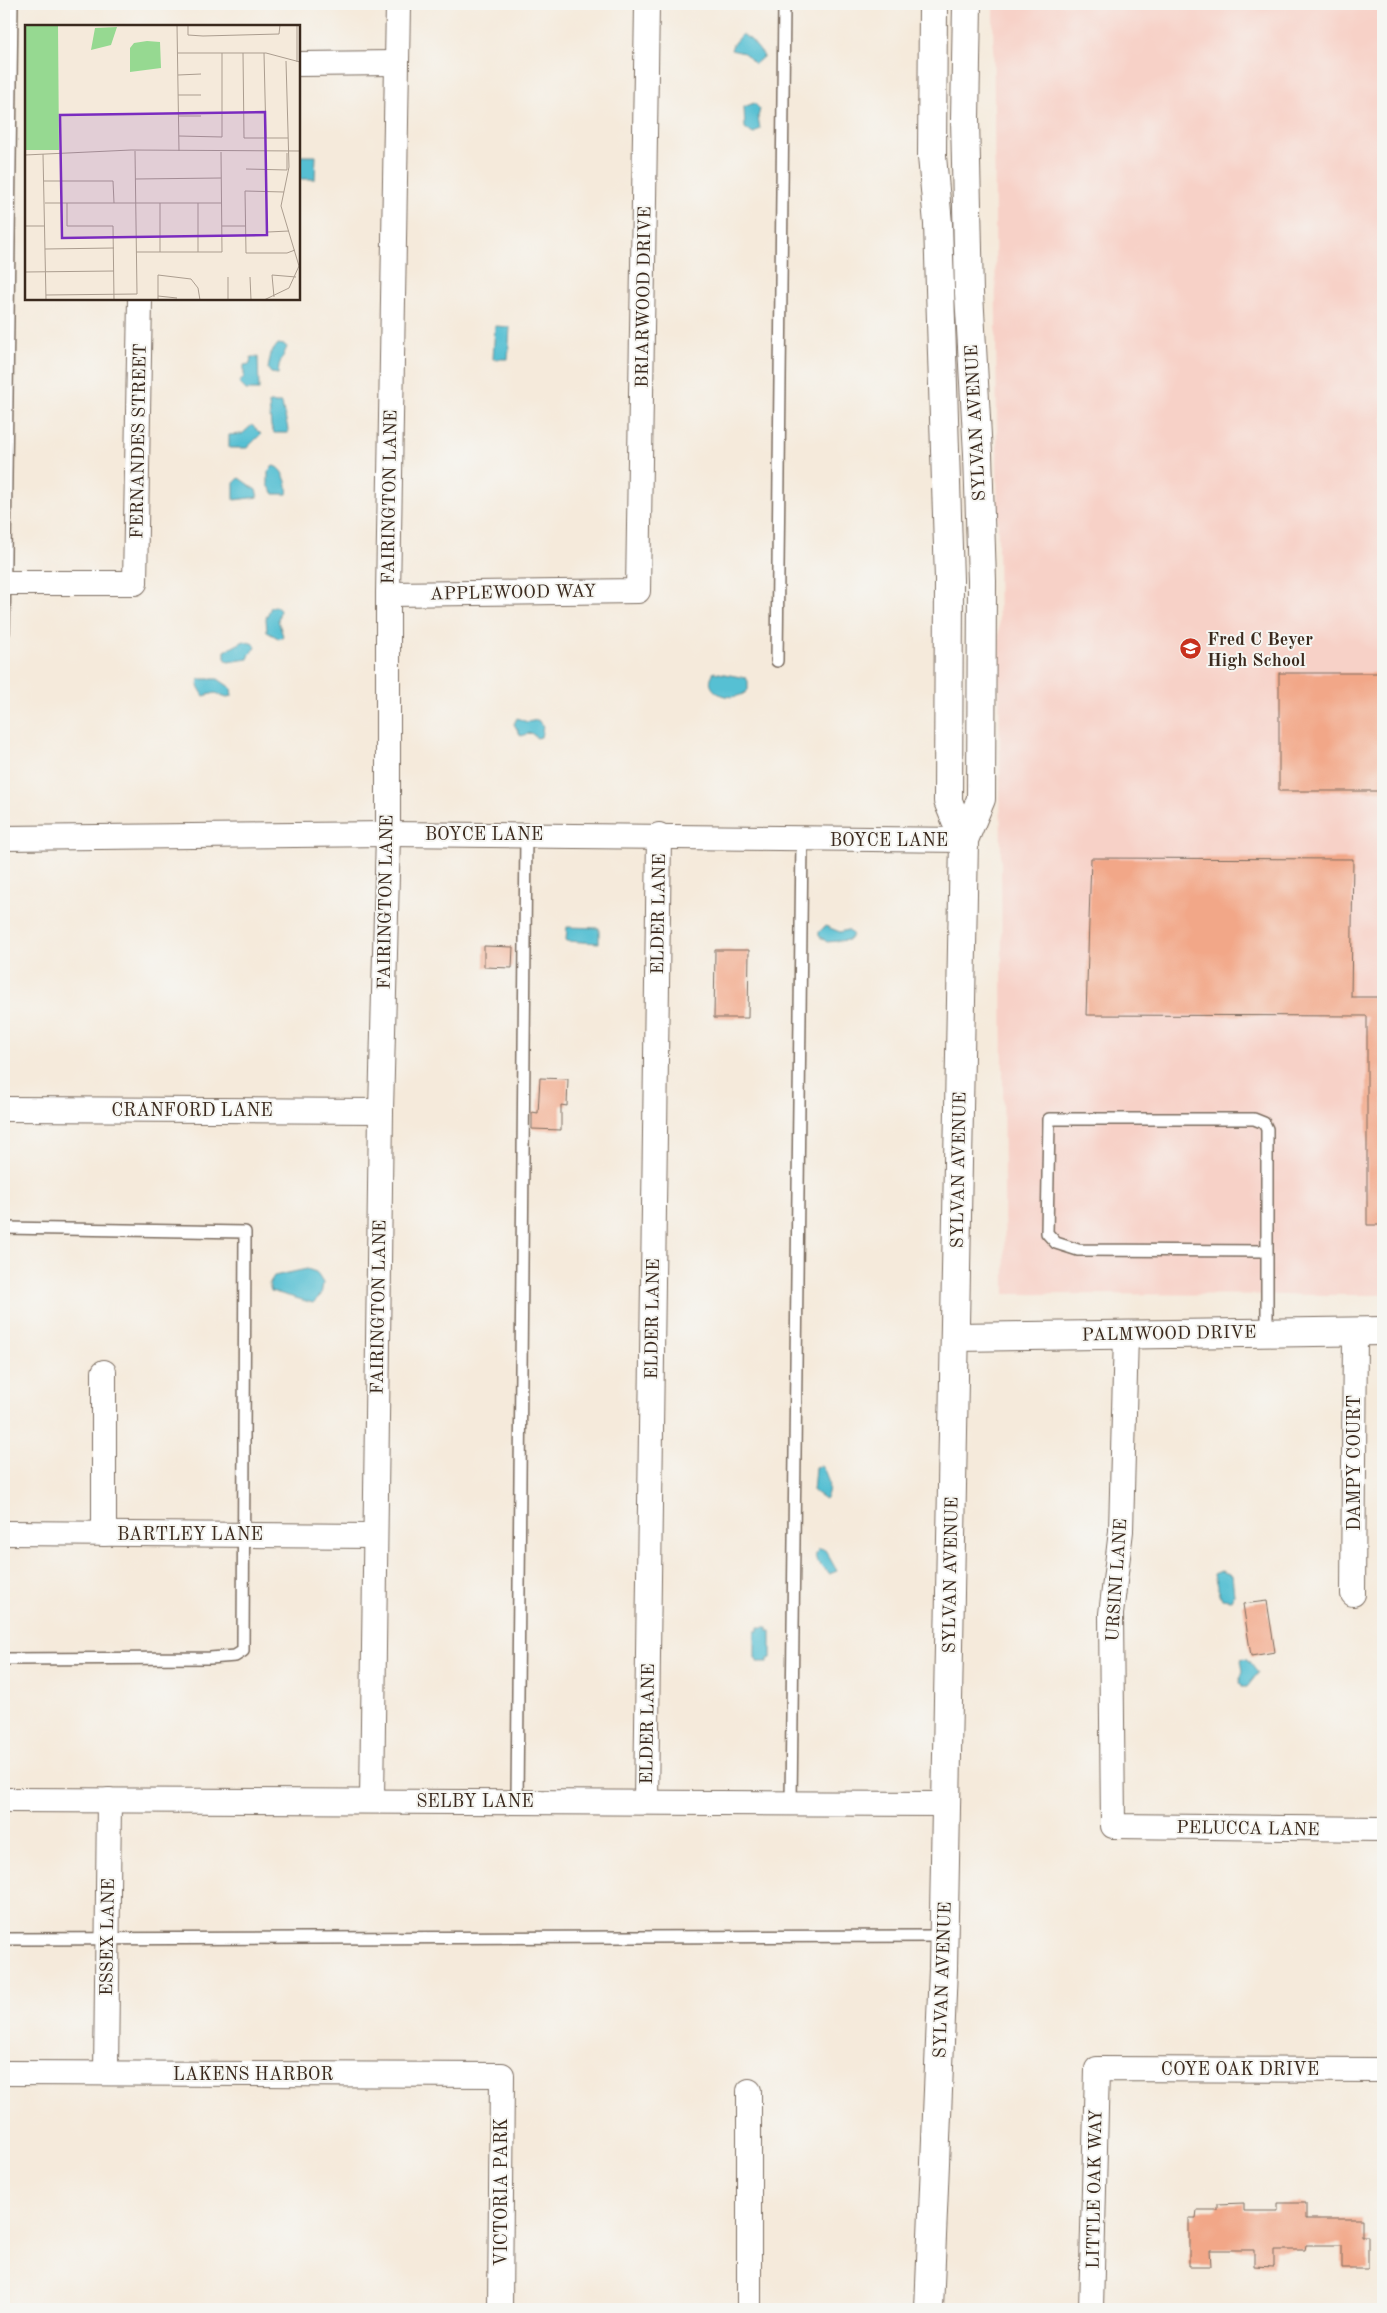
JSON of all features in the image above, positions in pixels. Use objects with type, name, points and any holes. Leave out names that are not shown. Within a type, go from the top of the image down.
[{"type":"main road","name":"SYLVAN AVENUE","points":[[933,4],[932,156],[938,224],[949,580],[948,801],[964,840]]},
{"type":"main road","name":"SYLVAN AVENUE","points":[[929,2309],[944,1936],[964,840],[981,799],[982,590],[978,454],[969,293],[965,119],[967,4]]},
{"type":"main road","name":"PALMWOOD DRIVE","points":[[956,1337],[1383,1331]]},
{"type":"street","name":"FAIRINGTON LANE","points":[[372,1800],[381,1111],[388,834],[388,594],[398,4]]},
{"type":"street","name":"BRIARWOOD DRIVE","points":[[638,591],[647,4]]},
{"type":"street","points":[[300,64],[396,63]]},
{"type":"street","name":"FERNANDES STREET","points":[[4,583],[135,583],[140,300]]},
{"type":"street","name":"APPLEWOOD WAY","points":[[388,594],[638,591]]},
{"type":"street","name":"BOYCE LANE","points":[[4,838],[388,834],[658,835],[802,840],[964,840]]},
{"type":"street","name":"ELDER LANE","points":[[646,1802],[658,835]]},
{"type":"street","name":"CRANFORD LANE","points":[[4,1109],[381,1111]]},
{"type":"street","name":"DAMPY COURT","points":[[1353,1594],[1355,1331]]},
{"type":"street","name":"URSINI LANE","points":[[1113,1826],[1112,1614],[1121,1531],[1126,1334]]},
{"type":"street","points":[[104,1372],[104,1534]]},
{"type":"street","name":"BARTLEY LANE","points":[[4,1533],[375,1536]]},
{"type":"street","name":"SELBY LANE","points":[[4,1800],[372,1800],[945,1804]]},
{"type":"street","name":"ESSEX LANE","points":[[106,2073],[109,1800]]},
{"type":"street","name":"PELUCCA LANE","points":[[1113,1826],[1383,1829]]},
{"type":"street","name":"COYE OAK DRIVE","points":[[1097,2069],[1383,2070]]},
{"type":"street","name":"LITTLE OAK WAY","points":[[1091,2309],[1097,2069]]},
{"type":"street","name":"LAKENS HARBOR","points":[[4,2073],[502,2075]]},
{"type":"street","name":"VICTORIA PARK","points":[[500,2309],[502,2075]]},
{"type":"street","points":[[749,2090],[749,2309]]},
{"type":"lane","points":[[4,632],[12,4]]},
{"type":"lane","points":[[777,661],[784,4]]},
{"type":"lane","points":[[517,1801],[526,835]]},
{"type":"lane","points":[[791,1803],[802,840]]},
{"type":"lane","points":[[1266,1332],[1267,1251],[1267,1129],[1264,1123],[1254,1119],[1049,1119],[1047,1232],[1056,1243],[1078,1250],[1267,1251]]},
{"type":"lane","points":[[4,1228],[245,1232],[243,1651],[235,1656],[4,1659]]},
{"type":"lane","points":[[4,1939],[944,1936]]},
{"type":"shaded area","name":"Fred C Beyer High School","points":[[993,4],[1383,4],[1383,1295],[1005,1294]]},
{"type":"water","points":[[742,34],[751,40],[764,56],[755,64],[744,53],[731,50],[733,44]]},
{"type":"water","points":[[754,103],[760,109],[758,117],[760,129],[753,134],[745,128],[744,107]]},
{"type":"water","points":[[301,156],[316,156],[315,179],[300,179]]},
{"type":"water","points":[[495,326],[510,327],[508,359],[493,359]]},
{"type":"water","points":[[278,344],[287,347],[279,365],[278,374],[271,373],[268,369],[271,353]]},
{"type":"water","points":[[251,357],[258,357],[259,390],[246,390],[239,383],[244,377],[244,365],[250,364]]},
{"type":"water","points":[[269,403],[282,403],[288,433],[274,433],[271,426]]},
{"type":"water","points":[[252,425],[261,434],[247,448],[229,448],[229,435],[242,434]]},
{"type":"water","points":[[273,466],[280,470],[284,477],[287,494],[274,494],[268,485],[268,471]]},
{"type":"water","points":[[239,478],[256,490],[258,497],[234,500],[234,483]]},
{"type":"water","points":[[275,606],[280,610],[278,620],[283,636],[280,639],[267,632],[266,618],[271,607]]},
{"type":"water","points":[[244,641],[254,644],[256,648],[248,659],[228,662],[225,658],[225,651]]},
{"type":"water","points":[[714,672],[746,678],[748,690],[735,696],[720,694],[711,686]]},
{"type":"water","points":[[199,679],[218,679],[231,688],[232,696],[227,697],[215,693],[204,696],[198,686]]},
{"type":"water","points":[[517,718],[527,722],[538,720],[543,727],[541,737],[537,738],[531,733],[521,736],[514,724]]},
{"type":"water","points":[[825,926],[840,932],[848,930],[853,935],[849,940],[827,942],[819,936],[819,932]]},
{"type":"water","points":[[567,927],[599,928],[599,943],[566,941]]},
{"type":"water","points":[[307,1269],[316,1272],[323,1283],[321,1295],[313,1303],[271,1291],[269,1284],[274,1276]]},
{"type":"water","points":[[821,1466],[826,1473],[828,1482],[828,1491],[825,1499],[813,1491],[815,1468]]},
{"type":"water","points":[[819,1549],[825,1550],[837,1571],[829,1574],[817,1562],[815,1555]]},
{"type":"water","points":[[1221,1571],[1232,1575],[1234,1594],[1231,1600],[1222,1599],[1214,1574]]},
{"type":"water","points":[[758,1627],[768,1627],[768,1631],[771,1631],[771,1658],[768,1659],[768,1662],[757,1662],[755,1658],[755,1631],[758,1631]]},
{"type":"water","points":[[1243,1658],[1247,1659],[1258,1673],[1247,1687],[1241,1687],[1239,1682],[1243,1671],[1241,1660]]},
{"type":"building","points":[[1279,673],[1383,673],[1383,791],[1279,791]]},
{"type":"building","points":[[1091,858],[1353,859],[1351,997],[1383,997],[1383,1225],[1367,1225],[1367,1016],[1086,1015]]},
{"type":"building","points":[[484,946],[513,947],[512,968],[484,967]]},
{"type":"building","points":[[715,950],[749,950],[748,1018],[714,1018]]},
{"type":"building","points":[[540,1078],[568,1079],[567,1106],[561,1105],[561,1130],[532,1129],[532,1112],[538,1113]]},
{"type":"building","points":[[1267,1601],[1275,1652],[1251,1656],[1243,1604]]},
{"type":"building","points":[[1244,2203],[1244,2211],[1278,2211],[1278,2203],[1306,2203],[1306,2219],[1362,2219],[1362,2236],[1368,2236],[1368,2269],[1342,2269],[1342,2245],[1306,2245],[1305,2250],[1274,2250],[1274,2267],[1254,2266],[1254,2250],[1210,2250],[1211,2266],[1189,2266],[1189,2218],[1196,2218],[1197,2210],[1217,2210],[1217,2204]]},
{"type":"place","name":"Fred C Beyer High School","points":[[1191,649]]}]
